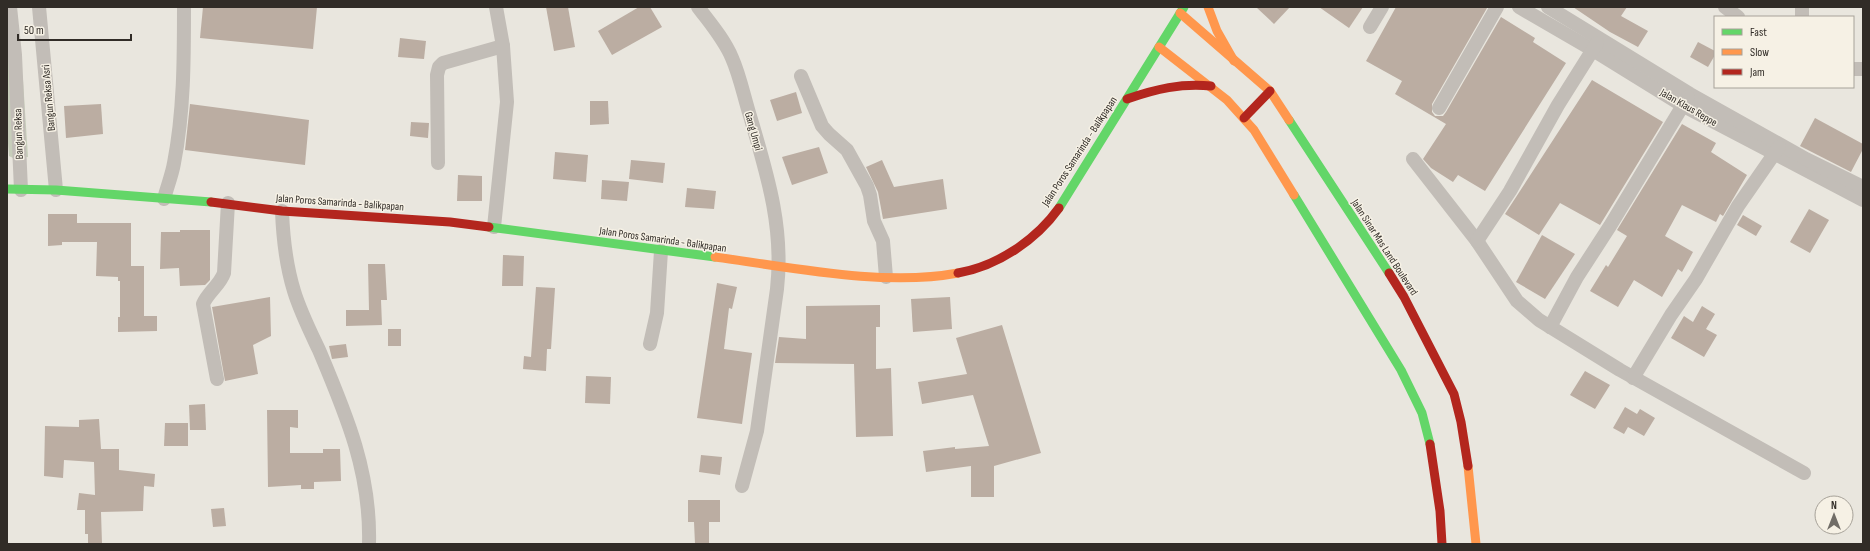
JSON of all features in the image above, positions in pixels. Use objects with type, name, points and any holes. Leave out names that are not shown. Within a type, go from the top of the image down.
[{"type":"main road","points":[[1208,7],[1217,31],[1234,61]]},
{"type":"main road","name":"Jalan Poros Samarinda - Balikpapan","points":[[14,189],[56,190],[228,203],[282,211],[494,227],[661,251],[859,276],[927,277],[965,272],[984,266],[1022,244],[1042,227],[1067,195],[1182,10]]},
{"type":"main road","name":"Jalan Sinar Mas Land Boulevard","points":[[1182,10],[1234,61],[1253,75],[1270,92],[1404,297],[1454,394],[1461,422],[1467,458],[1476,544]]},
{"type":"main road","points":[[1159,47],[1210,86],[1244,118],[1254,130],[1298,199],[1398,364],[1422,413],[1428,431],[1440,511],[1442,544]]},
{"type":"main road","points":[[1127,99],[1164,86],[1190,84],[1210,86]]},
{"type":"main road","points":[[1244,118],[1270,92]]},
{"type":"street","name":"Bangun Reksa","points":[[10,7],[15,54],[14,189]]},
{"type":"street","name":"Bangun Reksa Asri","points":[[39,7],[56,190]]},
{"type":"street","points":[[164,199],[174,164],[184,74],[184,7]]},
{"type":"street","points":[[494,227],[507,102],[503,46],[496,7]]},
{"type":"street","name":"Gang Umpi","points":[[698,7],[721,37],[732,58],[770,186],[776,213],[780,266],[757,431],[742,486]]},
{"type":"street","points":[[1370,27],[1382,7]]},
{"type":"street","points":[[1439,108],[1497,7]]},
{"type":"street","name":"Jalan Klaus Reppe","points":[[1519,7],[1596,44]]},
{"type":"street","name":"Jalan Klaus Reppe","points":[[1548,7],[1596,44],[1686,100],[1777,149],[1863,200]]},
{"type":"street","points":[[1725,7],[1737,16]]},
{"type":"street","points":[[1477,241],[1510,191],[1558,105],[1596,44]]},
{"type":"street","points":[[438,163],[437,75],[439,67],[443,63],[503,46]]},
{"type":"street","points":[[801,76],[822,126],[828,134],[847,150],[870,195],[874,221],[883,241],[886,277]]},
{"type":"street","points":[[1550,327],[1577,277],[1614,220],[1686,100]]},
{"type":"street","points":[[1633,378],[1696,279],[1738,206],[1777,149]]},
{"type":"street","name":"Jalan Klaus Reppe","points":[[1777,149],[1806,159],[1863,187]]},
{"type":"street","points":[[1413,160],[1477,241],[1517,301],[1550,327],[1633,378],[1804,473]]},
{"type":"street","points":[[217,379],[203,304],[206,297],[222,281],[224,273],[228,203]]},
{"type":"street","points":[[282,211],[285,251],[294,292],[342,405],[361,463],[370,515],[369,544]]},
{"type":"street","points":[[650,344],[657,313],[661,251]]},
{"type":"green space","points":[[7,7],[23,80],[28,157],[13,158],[9,156],[7,131]]},
{"type":"building","points":[[203,7],[317,7],[313,49],[200,38]]},
{"type":"building","points":[[546,7],[568,7],[575,47],[554,51]]},
{"type":"building","points":[[639,7],[650,7],[662,27],[612,55],[598,31]]},
{"type":"building","points":[[1256,7],[1290,7],[1274,24]]},
{"type":"building","points":[[1319,7],[1363,7],[1349,28]]},
{"type":"building","points":[[1396,7],[1487,8],[1432,104],[1432,112],[1435,116],[1443,116],[1446,112],[1501,17],[1535,38],[1533,42],[1566,63],[1485,191],[1458,175],[1453,182],[1431,168],[1423,159],[1446,124],[1395,94],[1402,81],[1366,61]]},
{"type":"building","points":[[1573,7],[1627,7],[1621,16],[1648,31],[1638,47],[1610,32]]},
{"type":"building","points":[[400,38],[426,41],[424,59],[398,57]]},
{"type":"building","points":[[1698,42],[1714,50],[1714,57],[1708,67],[1690,57]]},
{"type":"building","points":[[1592,80],[1663,122],[1600,225],[1560,203],[1539,235],[1505,214]]},
{"type":"building","points":[[796,92],[802,113],[777,121],[770,100]]},
{"type":"building","points":[[590,101],[608,101],[609,124],[590,125]]},
{"type":"building","points":[[101,104],[103,134],[66,138],[64,106]]},
{"type":"building","points":[[190,104],[309,120],[305,165],[185,150]]},
{"type":"building","points":[[1815,118],[1863,144],[1863,149],[1851,172],[1800,146]]},
{"type":"building","points":[[411,122],[429,123],[428,138],[410,136]]},
{"type":"building","points":[[1682,124],[1716,143],[1711,152],[1747,175],[1723,216],[1720,214],[1716,222],[1682,205],[1665,236],[1693,252],[1682,272],[1678,269],[1662,297],[1634,280],[1618,307],[1590,291],[1606,265],[1608,267],[1627,236],[1617,230]]},
{"type":"building","points":[[819,147],[828,173],[792,185],[782,157]]},
{"type":"building","points":[[555,152],[588,155],[586,182],[553,179]]},
{"type":"building","points":[[631,160],[665,163],[663,183],[629,179]]},
{"type":"building","points":[[882,160],[894,187],[943,179],[947,209],[883,219],[878,192],[866,167]]},
{"type":"building","points":[[458,175],[482,176],[482,201],[457,201]]},
{"type":"building","points":[[602,180],[629,182],[627,201],[601,199]]},
{"type":"building","points":[[687,188],[716,191],[714,209],[685,207]]},
{"type":"building","points":[[1809,209],[1829,220],[1810,253],[1790,242]]},
{"type":"building","points":[[48,214],[77,214],[77,223],[131,223],[131,266],[144,266],[144,316],[157,316],[157,331],[118,332],[118,317],[120,317],[120,281],[118,281],[118,277],[96,276],[97,242],[62,242],[62,245],[48,246]]},
{"type":"building","points":[[1743,215],[1762,226],[1756,236],[1737,225]]},
{"type":"building","points":[[180,230],[210,230],[210,280],[205,285],[180,286],[179,268],[160,269],[161,232],[180,232]]},
{"type":"building","points":[[1542,235],[1575,254],[1545,299],[1516,282]]},
{"type":"building","points":[[503,255],[524,256],[523,286],[502,286]]},
{"type":"building","points":[[368,264],[385,264],[387,300],[381,300],[382,325],[346,326],[346,310],[369,310]]},
{"type":"building","points":[[717,283],[737,287],[732,309],[729,308],[724,349],[752,353],[742,424],[697,418]]},
{"type":"building","points":[[536,287],[555,288],[551,349],[547,349],[546,371],[523,369],[524,356],[531,357]]},
{"type":"building","points":[[270,297],[271,336],[253,345],[258,374],[225,381],[212,307]]},
{"type":"building","points":[[950,297],[952,329],[913,332],[911,299]]},
{"type":"building","points":[[880,305],[880,327],[876,327],[876,369],[891,368],[893,436],[856,437],[854,364],[775,363],[779,337],[806,339],[806,306]]},
{"type":"building","points":[[1702,306],[1715,314],[1706,329],[1717,335],[1704,357],[1671,338],[1684,316],[1693,322]]},
{"type":"building","points":[[1002,325],[1041,453],[994,466],[994,497],[971,497],[971,466],[926,472],[923,451],[955,447],[955,449],[989,446],[973,395],[922,404],[918,382],[967,374],[956,338]]},
{"type":"building","points":[[388,329],[401,329],[401,346],[388,346]]},
{"type":"building","points":[[346,344],[348,357],[332,359],[329,346]]},
{"type":"building","points":[[1585,371],[1610,385],[1595,409],[1570,395]]},
{"type":"building","points":[[586,376],[611,377],[610,404],[585,403]]},
{"type":"building","points":[[205,404],[206,430],[190,430],[189,405]]},
{"type":"building","points":[[1625,407],[1637,414],[1640,409],[1655,418],[1644,436],[1628,427],[1624,434],[1613,428]]},
{"type":"building","points":[[267,410],[298,410],[298,428],[290,427],[290,453],[323,453],[323,449],[340,449],[341,481],[314,482],[314,489],[301,489],[301,485],[268,487]]},
{"type":"building","points":[[99,419],[101,449],[119,449],[119,470],[155,474],[154,487],[144,486],[143,511],[101,512],[102,544],[88,544],[88,534],[85,534],[85,510],[77,510],[79,493],[95,495],[94,462],[64,460],[63,478],[44,476],[45,426],[79,427],[79,420]]},
{"type":"building","points":[[165,423],[188,423],[188,446],[164,446]]},
{"type":"building","points":[[701,455],[722,457],[720,475],[699,472]]},
{"type":"building","points":[[688,500],[720,500],[720,522],[709,522],[709,544],[695,544],[694,522],[688,522]]},
{"type":"building","points":[[224,508],[226,526],[213,527],[211,509]]},
{"type":"traffic: fast","points":[[1059,208],[1184,7]]},
{"type":"traffic: fast","points":[[1289,120],[1389,273]]},
{"type":"traffic: fast","points":[[7,189],[56,190],[211,202]]},
{"type":"traffic: fast","points":[[1294,195],[1401,370],[1422,413],[1430,444]]},
{"type":"traffic: fast","points":[[489,227],[715,257]]},
{"type":"traffic: slow","points":[[1208,7],[1217,31],[1234,61]]},
{"type":"traffic: slow","points":[[1180,13],[1270,91],[1289,120]]},
{"type":"traffic: slow","points":[[1159,47],[1227,100],[1254,130],[1294,195]]},
{"type":"traffic: slow","points":[[715,257],[805,270],[868,277],[929,277],[958,273]]},
{"type":"traffic: slow","points":[[1468,466],[1476,544]]},
{"type":"traffic: jam","points":[[1127,99],[1148,92],[1179,86],[1211,86]]},
{"type":"traffic: jam","points":[[1244,118],[1270,91]]},
{"type":"traffic: jam","points":[[211,202],[282,211],[450,222],[489,227]]},
{"type":"traffic: jam","points":[[958,273],[973,270],[1001,258],[1015,250],[1039,231],[1059,208]]},
{"type":"traffic: jam","points":[[1389,273],[1404,297],[1454,394],[1461,422],[1468,466]]},
{"type":"traffic: jam","points":[[1430,444],[1440,511],[1442,544]]}]
